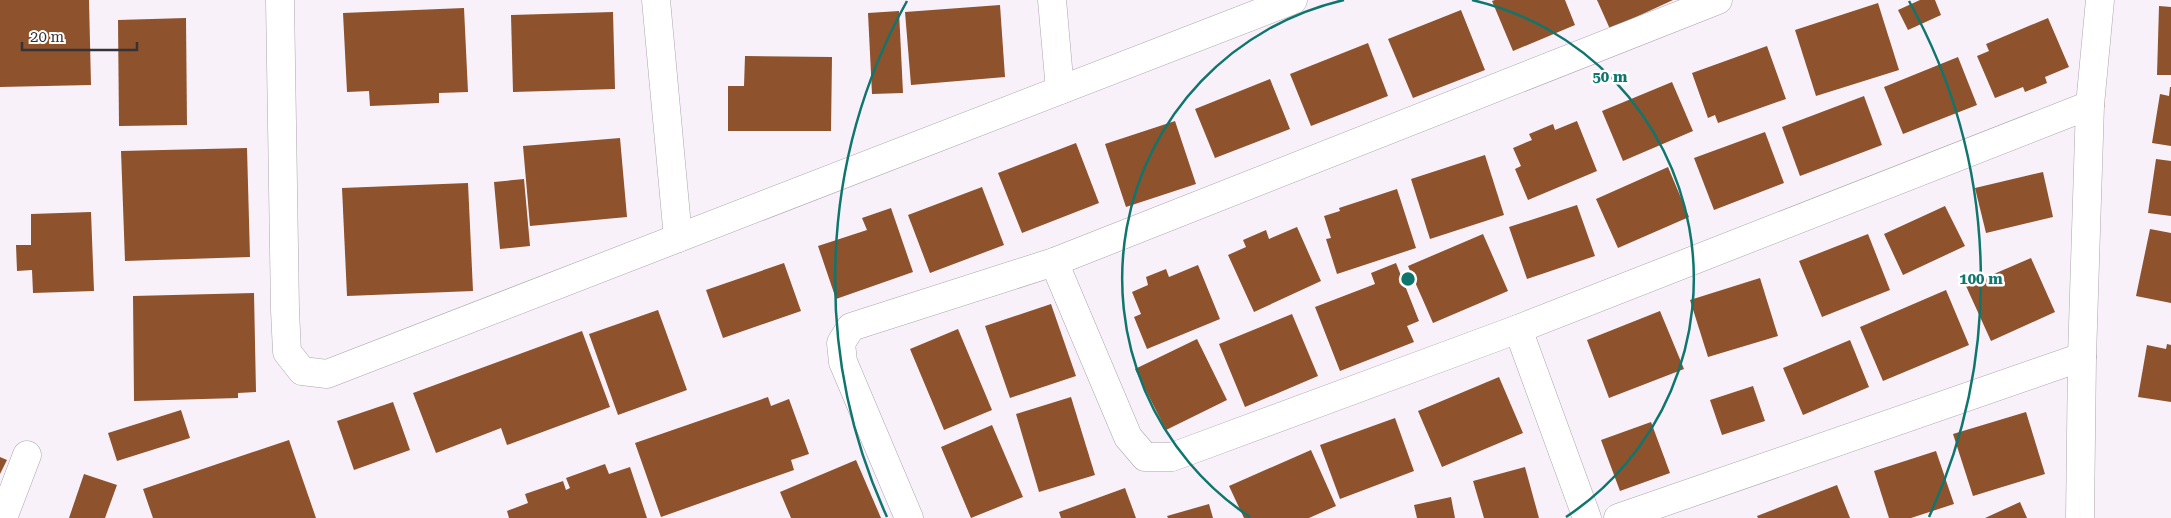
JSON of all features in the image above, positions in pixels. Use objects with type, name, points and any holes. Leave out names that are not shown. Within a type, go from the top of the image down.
[{"type":"street","points":[[280,0],[284,310],[287,352],[302,371],[327,374],[1293,0]]},
{"type":"street","points":[[656,0],[678,238]]},
{"type":"street","points":[[1052,0],[1060,90]]},
{"type":"street","points":[[909,518],[842,362],[841,343],[851,328],[1054,262],[1718,0]]},
{"type":"street","points":[[2080,518],[2082,357],[2090,105],[2100,0]]},
{"type":"street","points":[[1054,262],[1128,437],[1145,457],[1172,457],[1518,329],[2090,105]]},
{"type":"street","points":[[1518,329],[1587,518]]},
{"type":"street","points":[[1618,518],[2082,357]]},
{"type":"street","points":[[3,518],[27,455]]},
{"type":"building","points":[[0,0],[89,0],[91,85],[0,87]]},
{"type":"building","points":[[1565,0],[1575,25],[1513,51],[1492,1]]},
{"type":"building","points":[[1597,0],[1673,0],[1610,29]]},
{"type":"building","points":[[1920,0],[1935,0],[1941,15],[1908,30],[1898,10]]},
{"type":"building","points":[[1878,3],[1899,70],[1816,96],[1795,30]]},
{"type":"building","points":[[1000,5],[1005,77],[911,85],[905,12]]},
{"type":"building","points":[[2159,6],[2171,7],[2171,75],[2157,75]]},
{"type":"building","points":[[464,8],[468,92],[439,93],[439,103],[370,106],[369,91],[347,92],[343,13]]},
{"type":"building","points":[[1461,10],[1485,70],[1413,98],[1388,39]]},
{"type":"building","points":[[899,11],[903,93],[872,94],[868,13]]},
{"type":"building","points":[[613,12],[615,89],[513,92],[511,15]]},
{"type":"building","points":[[186,18],[187,125],[119,126],[118,20]]},
{"type":"building","points":[[2048,18],[2069,67],[2045,77],[2047,83],[2025,92],[2023,87],[1995,98],[1977,56],[1989,51],[1986,44]]},
{"type":"building","points":[[1368,43],[1388,96],[1311,126],[1290,74]]},
{"type":"building","points":[[1767,46],[1786,99],[1718,123],[1715,115],[1708,118],[1692,73]]},
{"type":"building","points":[[745,56],[832,57],[831,131],[728,131],[728,86],[744,86]]},
{"type":"building","points":[[1958,57],[1977,105],[1903,134],[1884,87]]},
{"type":"building","points":[[1270,79],[1290,129],[1215,158],[1195,109]]},
{"type":"building","points":[[1672,82],[1693,131],[1623,161],[1602,111]]},
{"type":"building","points":[[2170,87],[2171,146],[2152,143],[2160,94],[2169,96]]},
{"type":"building","points":[[1864,96],[1882,145],[1800,176],[1782,127]]},
{"type":"building","points":[[1175,121],[1196,184],[1126,207],[1105,144]]},
{"type":"building","points":[[1577,121],[1597,171],[1528,200],[1515,169],[1521,166],[1513,148],[1532,140],[1529,134],[1553,124],[1555,130]]},
{"type":"building","points":[[1765,132],[1784,183],[1714,210],[1694,158]]},
{"type":"building","points":[[620,138],[627,217],[530,226],[523,146]]},
{"type":"building","points":[[1076,143],[1099,203],[1022,233],[998,173]]},
{"type":"building","points":[[247,148],[250,257],[125,261],[121,151]]},
{"type":"building","points":[[1485,155],[1504,215],[1430,239],[1411,179]]},
{"type":"building","points":[[2156,159],[2171,161],[2171,216],[2148,213]]},
{"type":"building","points":[[1668,167],[1689,217],[1618,248],[1596,199]]},
{"type":"building","points":[[2043,172],[2053,217],[1986,233],[1975,188]]},
{"type":"building","points":[[524,179],[530,246],[500,249],[494,182]]},
{"type":"building","points":[[468,183],[473,291],[347,296],[342,188]]},
{"type":"building","points":[[982,187],[1004,245],[930,273],[908,215]]},
{"type":"building","points":[[1397,189],[1416,248],[1337,274],[1326,239],[1331,238],[1324,216],[1340,211],[1339,208]]},
{"type":"building","points":[[1577,205],[1595,256],[1527,279],[1509,227]]},
{"type":"building","points":[[1945,206],[1965,246],[1903,275],[1884,234]]},
{"type":"building","points":[[891,208],[913,272],[836,299],[818,246],[867,230],[862,218]]},
{"type":"building","points":[[91,212],[94,291],[33,293],[32,270],[17,271],[16,245],[31,245],[31,214]]},
{"type":"building","points":[[1297,227],[1321,281],[1254,312],[1228,255],[1246,247],[1243,240],[1266,230],[1269,239]]},
{"type":"building","points":[[2150,229],[2171,233],[2171,303],[2136,296]]},
{"type":"building","points":[[1483,234],[1508,291],[1433,323],[1408,266]]},
{"type":"building","points":[[1868,234],[1890,290],[1822,317],[1799,261]]},
{"type":"building","points":[[2031,258],[2055,312],[1991,341],[1966,286]]},
{"type":"building","points":[[784,263],[801,311],[723,338],[706,290]]},
{"type":"building","points":[[1396,263],[1419,321],[1407,326],[1414,342],[1340,371],[1315,307],[1375,284],[1371,273]]},
{"type":"building","points":[[1198,265],[1220,319],[1147,349],[1134,317],[1141,314],[1132,292],[1148,285],[1146,277],[1166,269],[1169,277]]},
{"type":"building","points":[[1760,278],[1778,336],[1708,357],[1690,300]]},
{"type":"building","points":[[1946,290],[1969,345],[1883,381],[1860,327]]},
{"type":"building","points":[[254,293],[256,392],[238,393],[238,398],[134,401],[133,296]]},
{"type":"building","points":[[1051,304],[1076,376],[1010,398],[985,326]]},
{"type":"building","points":[[658,310],[687,390],[618,415],[589,334]]},
{"type":"building","points":[[1660,311],[1684,369],[1609,398],[1587,340]]},
{"type":"building","points":[[1292,314],[1318,376],[1245,407],[1219,344]]},
{"type":"building","points":[[958,329],[992,410],[944,430],[910,349]]},
{"type":"building","points":[[582,331],[610,407],[507,445],[501,428],[436,453],[413,393]]},
{"type":"building","points":[[1197,339],[1227,400],[1166,430],[1135,369]]},
{"type":"building","points":[[1850,340],[1869,387],[1803,415],[1783,368]]},
{"type":"building","points":[[2167,344],[2171,345],[2171,402],[2138,397],[2147,345],[2166,349]]},
{"type":"building","points":[[1499,377],[1523,433],[1442,467],[1418,411]]},
{"type":"building","points":[[1753,386],[1765,421],[1722,435],[1710,400]]},
{"type":"building","points":[[768,397],[771,406],[789,399],[809,454],[791,460],[794,470],[661,517],[635,443]]},
{"type":"building","points":[[1071,397],[1095,475],[1039,492],[1016,414]]},
{"type":"building","points":[[393,402],[410,450],[354,470],[337,421]]},
{"type":"building","points":[[181,410],[190,438],[117,461],[108,433]]},
{"type":"building","points":[[2026,412],[2045,474],[1973,496],[1953,434]]},
{"type":"building","points":[[1395,418],[1414,471],[1340,499],[1320,445]]},
{"type":"building","points":[[1651,422],[1670,473],[1620,491],[1601,440]]},
{"type":"building","points":[[992,425],[1023,497],[971,518],[941,447]]},
{"type":"building","points":[[289,440],[316,518],[153,518],[143,489]]},
{"type":"building","points":[[1311,450],[1336,506],[1309,518],[1244,518],[1229,486]]},
{"type":"building","points":[[1936,451],[1954,504],[1911,518],[1889,518],[1874,471]]},
{"type":"building","points":[[0,457],[7,460],[0,474]]},
{"type":"building","points":[[856,460],[881,518],[791,518],[780,492]]},
{"type":"building","points":[[605,464],[609,474],[630,467],[647,518],[509,518],[507,511],[528,503],[525,494],[563,481],[566,490],[570,488],[566,478]]},
{"type":"building","points":[[1525,467],[1539,518],[1484,518],[1473,481]]},
{"type":"building","points":[[84,474],[117,485],[105,518],[69,518]]},
{"type":"building","points":[[1837,485],[1850,518],[1758,518],[1757,516]]},
{"type":"building","points":[[1125,488],[1136,518],[1061,518],[1059,512]]},
{"type":"building","points":[[1451,497],[1455,518],[1417,518],[1414,505]]},
{"type":"building","points":[[2020,502],[2027,518],[1985,518]]},
{"type":"building","points":[[1209,504],[1213,518],[1168,518],[1167,516]]}]
